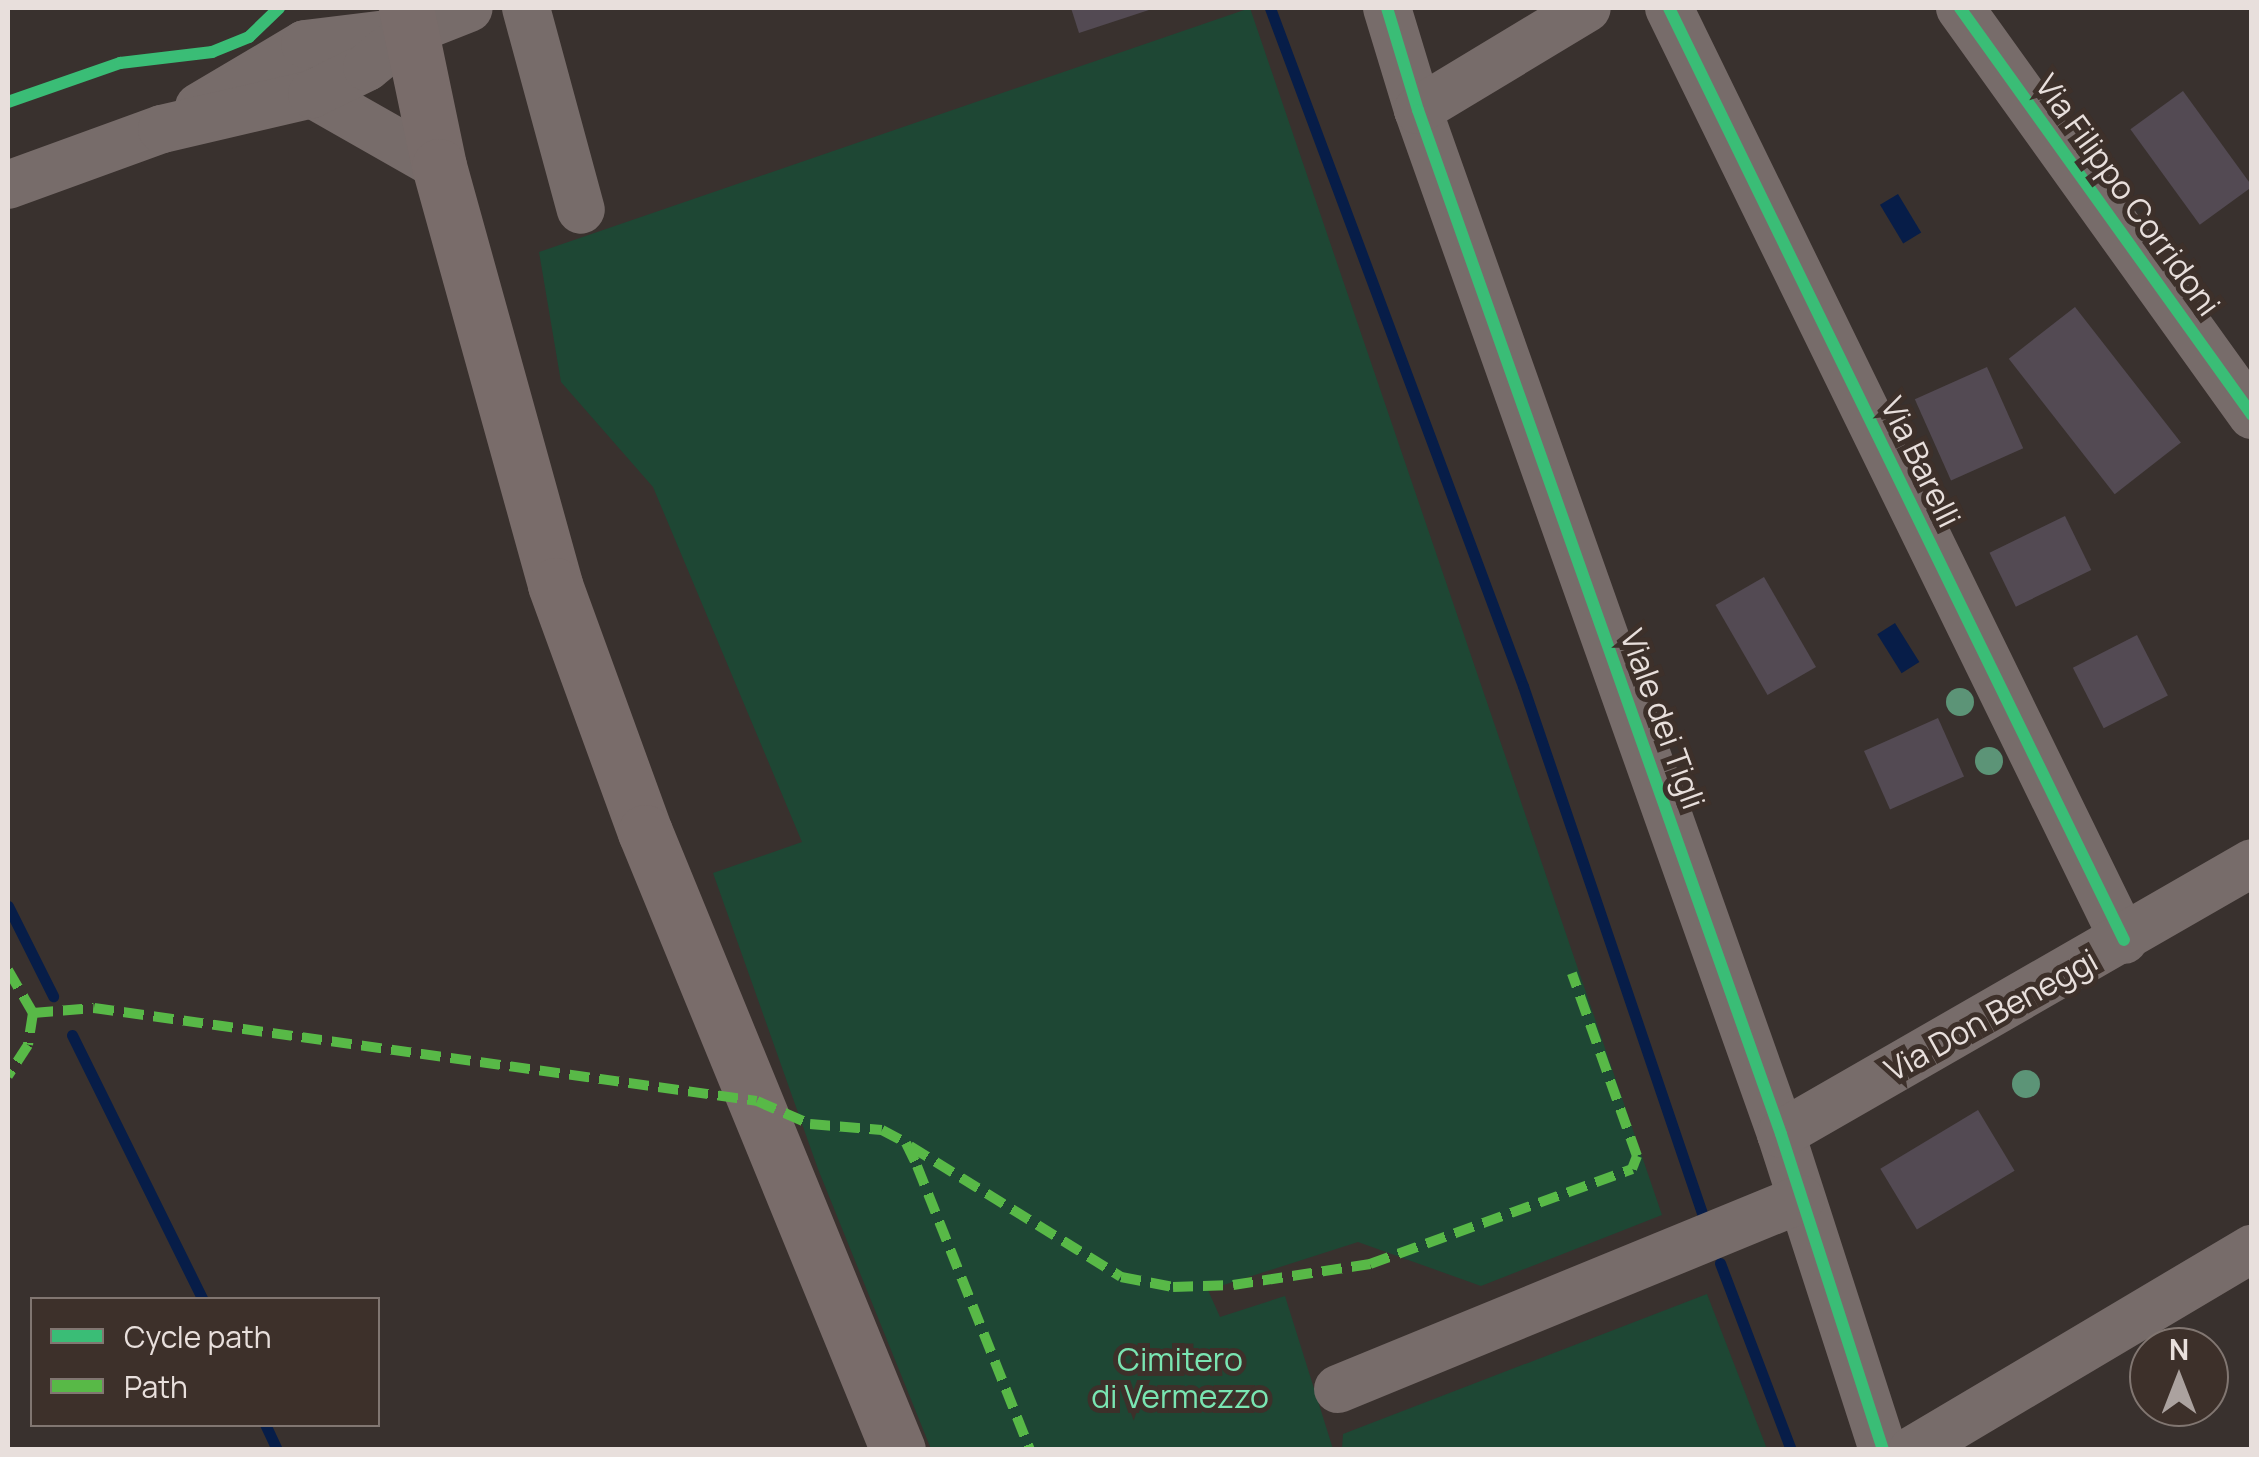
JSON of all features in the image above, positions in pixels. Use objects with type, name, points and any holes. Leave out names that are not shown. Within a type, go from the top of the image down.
[{"type":"main road","points":[[408,19],[439,166],[562,603],[646,832],[898,1450]]},
{"type":"street","points":[[162,129],[316,26],[408,19],[469,8]]},
{"type":"street","points":[[526,8],[580,210]]},
{"type":"street","name":"Viale dei Tigli","points":[[1387,8],[1418,110],[1780,1134],[1883,1450]]},
{"type":"street","points":[[1418,110],[1588,8]]},
{"type":"street","name":"Via Barelli","points":[[1669,8],[2124,940]]},
{"type":"street","name":"Via Filippo Corridoni","points":[[1960,8],[2252,415]]},
{"type":"street","points":[[8,185],[162,129],[312,94],[367,66],[408,19]]},
{"type":"street","points":[[312,94],[439,166]]},
{"type":"street","name":"Via Don Beneggi","points":[[1780,1134],[2124,940],[2252,863]]},
{"type":"street","points":[[1338,1389],[1801,1199]]},
{"type":"street","points":[[1913,1450],[2252,1249]]},
{"type":"green space","name":"Cimitero di Vermezzo","points":[[1250,8],[1662,1215],[1481,1286],[1358,1242],[1208,1290],[1220,1317],[1285,1296],[1333,1449],[931,1449],[818,1169],[713,873],[802,842],[653,487],[561,382],[539,252]]},
{"type":"green space","points":[[1707,1294],[1767,1449],[1342,1449],[1343,1434]]},
{"type":"water","points":[[1898,194],[1921,233],[1903,243],[1880,205]]},
{"type":"water","points":[[1895,623],[1919,662],[1902,673],[1877,634]]},
{"type":"building","points":[[1071,8],[1155,8],[1079,33]]},
{"type":"building","points":[[2183,91],[2252,186],[2200,225],[2130,129]]},
{"type":"building","points":[[2075,307],[2181,443],[2115,494],[2009,359]]},
{"type":"building","points":[[1987,367],[2023,448],[1951,480],[1915,399]]},
{"type":"building","points":[[2065,516],[2091,570],[2016,607],[1990,553]]},
{"type":"building","points":[[1764,577],[1816,667],[1768,695],[1716,605]]},
{"type":"building","points":[[2137,635],[2168,696],[2104,728],[2073,668]]},
{"type":"building","points":[[1938,718],[1964,776],[1890,809],[1864,751]]},
{"type":"building","points":[[1978,1110],[2015,1171],[1917,1230],[1880,1169]]},
{"type":"waterway","points":[[1270,8],[1523,686],[1702,1213]]},
{"type":"waterway","points":[[8,906],[53,996]]},
{"type":"waterway","points":[[72,1035],[202,1297]]},
{"type":"waterway","points":[[1720,1263],[1791,1450]]},
{"type":"waterway","points":[[266,1427],[277,1450]]},
{"type":"marked path","points":[[8,970],[33,1013],[28,1045],[8,1076]]},
{"type":"marked path","points":[[910,1146],[1121,1277],[1173,1287],[1233,1285],[1370,1264],[1632,1169],[1637,1156],[1572,973]]},
{"type":"marked path","points":[[33,1013],[94,1008],[757,1101],[810,1124],[882,1130],[906,1143],[917,1166],[1030,1450]]},
{"type":"cycle path","points":[[8,102],[120,63],[212,52],[249,37],[279,8]]},
{"type":"cycle path","points":[[1387,8],[1418,110],[1781,1134],[1883,1450]]},
{"type":"cycle path","points":[[1669,8],[2124,940]]},
{"type":"cycle path","points":[[1960,8],[2252,415]]}]
